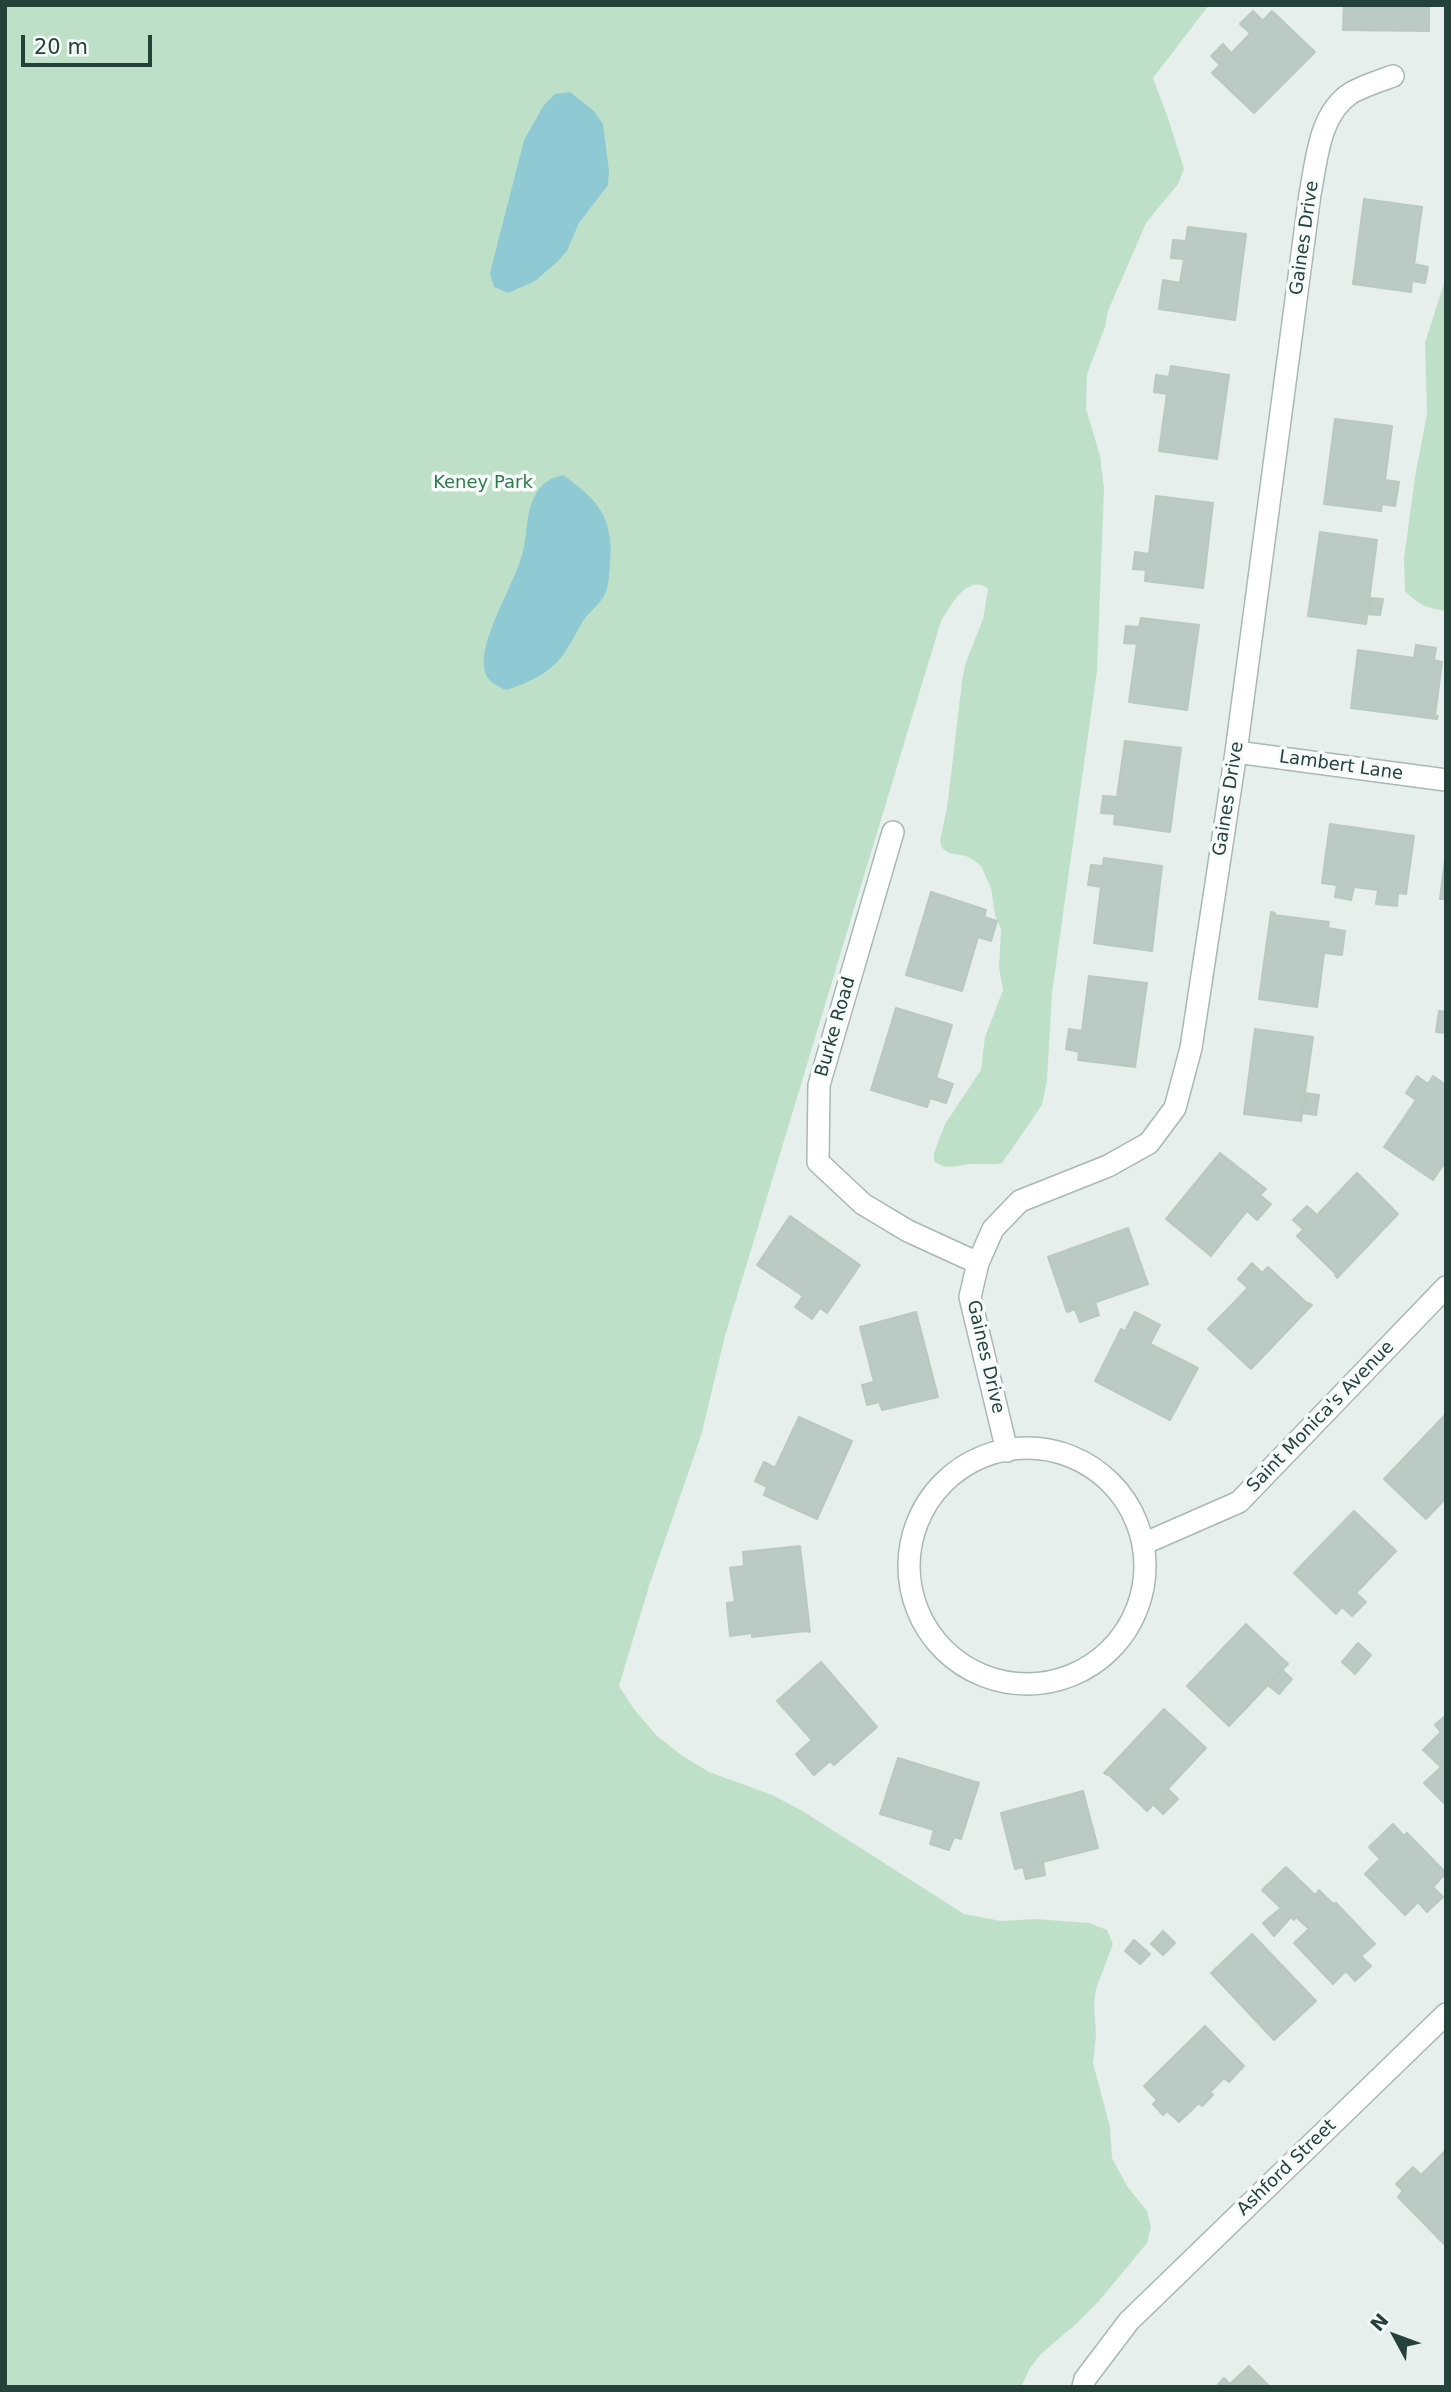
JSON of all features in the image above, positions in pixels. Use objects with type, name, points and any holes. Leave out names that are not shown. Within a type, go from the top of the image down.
[{"type":"street","name":"Gaines Drive","points":[[1007,1451],[970,1297],[978,1263],[993,1229],[1020,1201],[1108,1166],[1149,1143],[1175,1108],[1191,1048],[1236,752],[1310,194],[1321,141],[1332,109],[1352,93],[1393,76]]},
{"type":"street","name":"Lambert Lane","points":[[1236,752],[1446,780]]},
{"type":"street","name":"Burke Road","points":[[893,832],[819,1086],[818,1162],[863,1204],[908,1231],[978,1263]]},
{"type":"street","name":"Saint Monica's Avenue","points":[[1143,1544],[1239,1502],[1446,1287]]},
{"type":"street","points":[[1025,1448],[1058,1452],[1088,1465],[1114,1486],[1133,1513],[1143,1544],[1144,1586],[1131,1624],[1104,1656],[1069,1678],[1028,1685],[988,1679],[952,1659],[925,1628],[911,1590],[910,1549],[924,1509],[949,1477],[984,1456],[1007,1451],[1025,1448]]},
{"type":"street","name":"Ashford Street","points":[[1083,2387],[1085,2379],[1129,2321],[1446,2014]]},
{"type":"green space","name":"Keney Park","points":[[5,5],[1209,5],[1153,78],[1184,169],[1178,184],[1146,223],[1108,311],[1105,327],[1087,374],[1086,409],[1100,456],[1104,488],[1097,671],[1052,993],[1047,1080],[1042,1105],[1002,1163],[948,1167],[934,1161],[934,1153],[945,1124],[981,1070],[985,1037],[1003,990],[999,968],[1001,929],[995,915],[991,888],[981,866],[966,856],[949,853],[942,848],[940,841],[947,808],[965,665],[983,619],[988,589],[973,585],[960,593],[941,621],[725,1336],[701,1436],[649,1586],[619,1686],[656,1735],[681,1755],[709,1772],[772,1795],[801,1810],[964,1914],[1001,1921],[1036,1919],[1089,1923],[1107,1930],[1113,1944],[1096,1989],[1093,2063],[1110,2127],[1112,2158],[1127,2186],[1147,2211],[1151,2227],[1147,2243],[1098,2302],[1040,2355],[1021,2387],[5,2387]]},
{"type":"green space","points":[[1446,277],[1446,611],[1423,605],[1405,591],[1404,559],[1427,414],[1425,343]]},
{"type":"water","points":[[570,92],[594,111],[603,124],[609,171],[608,185],[579,223],[567,251],[557,262],[535,281],[508,293],[494,287],[490,273],[524,140],[544,105],[555,94]]},
{"type":"water","points":[[563,475],[595,502],[606,523],[611,548],[607,589],[555,664],[533,680],[506,690],[492,682],[485,672],[487,641],[522,555],[533,500],[545,483]]},
{"type":"building","points":[[1344,5],[1429,5],[1429,31],[1343,30]]},
{"type":"building","points":[[1253,11],[1263,21],[1250,33],[1240,24]]},
{"type":"building","points":[[1272,11],[1315,52],[1254,113],[1212,73]]},
{"type":"building","points":[[1223,44],[1231,53],[1220,65],[1211,56]]},
{"type":"building","points":[[1364,199],[1422,207],[1414,264],[1428,267],[1425,283],[1412,281],[1411,292],[1353,284]]},
{"type":"building","points":[[1188,227],[1246,234],[1235,320],[1159,309],[1163,280],[1180,283],[1184,259],[1171,258],[1173,240],[1186,241]]},
{"type":"building","points":[[1171,366],[1229,375],[1217,459],[1159,451],[1167,394],[1154,392],[1156,375],[1169,377]]},
{"type":"building","points":[[1335,419],[1392,426],[1385,480],[1399,482],[1395,506],[1382,504],[1381,511],[1324,504]]},
{"type":"building","points":[[1156,496],[1213,503],[1203,588],[1145,581],[1146,570],[1133,569],[1135,552],[1149,554]]},
{"type":"building","points":[[1320,532],[1377,540],[1366,624],[1308,616]]},
{"type":"building","points":[[1370,598],[1383,599],[1380,615],[1367,614]]},
{"type":"building","points":[[1141,618],[1199,625],[1187,710],[1129,702],[1137,644],[1124,643],[1126,626],[1139,627]]},
{"type":"building","points":[[1416,645],[1436,648],[1434,660],[1442,662],[1435,716],[1438,716],[1437,719],[1351,708],[1358,650],[1414,658]]},
{"type":"building","points":[[1125,741],[1181,748],[1170,832],[1114,824],[1115,814],[1101,813],[1103,796],[1117,797]]},
{"type":"building","points":[[1330,824],[1414,836],[1406,894],[1398,893],[1397,906],[1376,904],[1378,890],[1354,887],[1351,900],[1335,897],[1337,885],[1322,883]]},
{"type":"building","points":[[1446,851],[1446,899],[1440,899]]},
{"type":"building","points":[[1104,858],[1162,866],[1152,951],[1094,943],[1101,887],[1088,885],[1091,865],[1103,866]]},
{"type":"building","points":[[931,892],[986,910],[984,917],[997,921],[991,941],[978,937],[962,991],[906,975]]},
{"type":"building","points":[[1271,912],[1275,913],[1274,915],[1329,922],[1328,928],[1345,931],[1342,955],[1324,953],[1317,1007],[1259,999]]},
{"type":"building","points":[[1089,976],[1147,983],[1135,1067],[1078,1060],[1079,1052],[1066,1049],[1069,1029],[1082,1031]]},
{"type":"building","points":[[896,1008],[952,1025],[936,1078],[953,1084],[946,1103],[930,1098],[927,1107],[871,1090]]},
{"type":"building","points":[[1439,1011],[1446,1012],[1446,1033],[1436,1032]]},
{"type":"building","points":[[1255,1029],[1313,1037],[1301,1121],[1244,1114]]},
{"type":"building","points":[[1417,1076],[1428,1084],[1433,1076],[1446,1085],[1446,1161],[1433,1180],[1384,1147],[1416,1100],[1406,1093]]},
{"type":"building","points":[[1306,1093],[1319,1095],[1316,1115],[1303,1113]]},
{"type":"building","points":[[1220,1153],[1266,1189],[1260,1195],[1271,1204],[1257,1220],[1247,1211],[1211,1256],[1166,1219]]},
{"type":"building","points":[[1357,1173],[1398,1214],[1337,1278],[1297,1236]]},
{"type":"building","points":[[1307,1206],[1317,1215],[1303,1229],[1293,1220]]},
{"type":"building","points":[[790,1216],[860,1265],[827,1313],[820,1308],[812,1319],[795,1307],[803,1296],[757,1265]]},
{"type":"building","points":[[1128,1228],[1148,1284],[1067,1312],[1048,1257]]},
{"type":"building","points":[[1252,1263],[1262,1273],[1268,1267],[1312,1305],[1251,1369],[1208,1329],[1248,1288],[1238,1279]]},
{"type":"building","points":[[1095,1302],[1099,1315],[1080,1322],[1075,1309]]},
{"type":"building","points":[[916,1312],[938,1397],[882,1410],[879,1402],[867,1405],[862,1385],[874,1382],[860,1327]]},
{"type":"building","points":[[1135,1312],[1160,1325],[1150,1344],[1198,1368],[1170,1420],[1095,1381],[1121,1329],[1125,1331]]},
{"type":"building","points":[[1445,1415],[1446,1498],[1426,1519],[1384,1479]]},
{"type":"building","points":[[799,1417],[852,1441],[817,1519],[764,1495],[767,1487],[755,1481],[764,1462],[775,1468]]},
{"type":"building","points":[[1354,1511],[1396,1551],[1356,1593],[1366,1602],[1352,1616],[1342,1607],[1336,1614],[1294,1573]]},
{"type":"building","points":[[800,1546],[810,1632],[730,1636],[727,1603],[735,1602],[730,1568],[744,1566],[743,1552]]},
{"type":"building","points":[[1246,1624],[1288,1664],[1229,1726],[1187,1686]]},
{"type":"building","points":[[1358,1643],[1371,1655],[1355,1674],[1342,1662]]},
{"type":"building","points":[[821,1662],[877,1727],[834,1765],[830,1761],[814,1775],[796,1754],[812,1740],[777,1701]]},
{"type":"building","points":[[1282,1670],[1292,1679],[1279,1694],[1268,1685]]},
{"type":"building","points":[[1164,1709],[1206,1748],[1147,1811],[1104,1773]]},
{"type":"building","points":[[1446,1715],[1446,1805],[1424,1783],[1441,1767],[1423,1750],[1441,1732],[1435,1725]]},
{"type":"building","points":[[898,1758],[979,1783],[961,1839],[954,1837],[949,1850],[930,1844],[934,1830],[880,1814]]},
{"type":"building","points":[[1168,1789],[1178,1799],[1163,1814],[1154,1805]]},
{"type":"building","points":[[1083,1791],[1098,1848],[1015,1869],[1001,1813]]},
{"type":"building","points":[[1393,1824],[1404,1836],[1407,1833],[1446,1873],[1433,1887],[1443,1897],[1427,1912],[1418,1902],[1405,1915],[1365,1874],[1380,1859],[1369,1847]]},
{"type":"building","points":[[1043,1862],[1045,1875],[1026,1879],[1023,1867]]},
{"type":"building","points":[[1286,1867],[1315,1895],[1319,1890],[1333,1904],[1336,1903],[1375,1944],[1361,1956],[1371,1966],[1355,1981],[1346,1971],[1333,1984],[1294,1943],[1309,1929],[1296,1917],[1294,1920],[1291,1917],[1274,1936],[1263,1923],[1281,1908],[1262,1890]]},
{"type":"building","points":[[1163,1931],[1175,1943],[1163,1955],[1151,1944]]},
{"type":"building","points":[[1252,1934],[1316,2001],[1274,2040],[1211,1973]]},
{"type":"building","points":[[1134,1940],[1150,1954],[1140,1964],[1125,1951]]},
{"type":"building","points":[[1205,2026],[1244,2066],[1229,2082],[1224,2078],[1210,2092],[1213,2095],[1202,2106],[1199,2103],[1179,2122],[1167,2111],[1163,2115],[1153,2104],[1157,2100],[1144,2086]]},
{"type":"building","points":[[1446,2150],[1446,2246],[1398,2197],[1403,2191],[1396,2184],[1413,2167],[1421,2175]]},
{"type":"building","points":[[1249,2366],[1270,2387],[1216,2387],[1224,2378],[1230,2384]]}]
